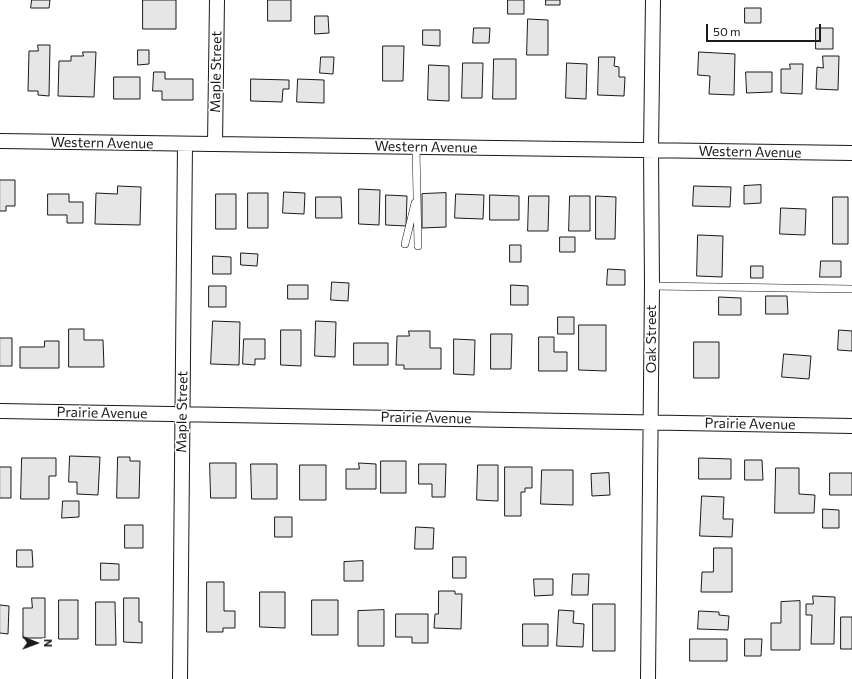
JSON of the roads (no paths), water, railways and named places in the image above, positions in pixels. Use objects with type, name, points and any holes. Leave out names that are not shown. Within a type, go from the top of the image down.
[{"type":"street","name":"Maple Street","points":[[215,144],[217,0]]},
{"type":"street","name":"Oak Street","points":[[648,679],[652,286],[650,150],[652,0]]},
{"type":"street","name":"Western Avenue","points":[[0,141],[852,153]]},
{"type":"street","name":"Maple Street","points":[[180,679],[185,144]]},
{"type":"street","name":"Prairie Avenue","points":[[0,411],[852,426]]},
{"type":"lane","points":[[416,147],[418,246]]},
{"type":"lane","points":[[405,244],[417,193]]},
{"type":"lane","points":[[652,286],[852,289]]}]
